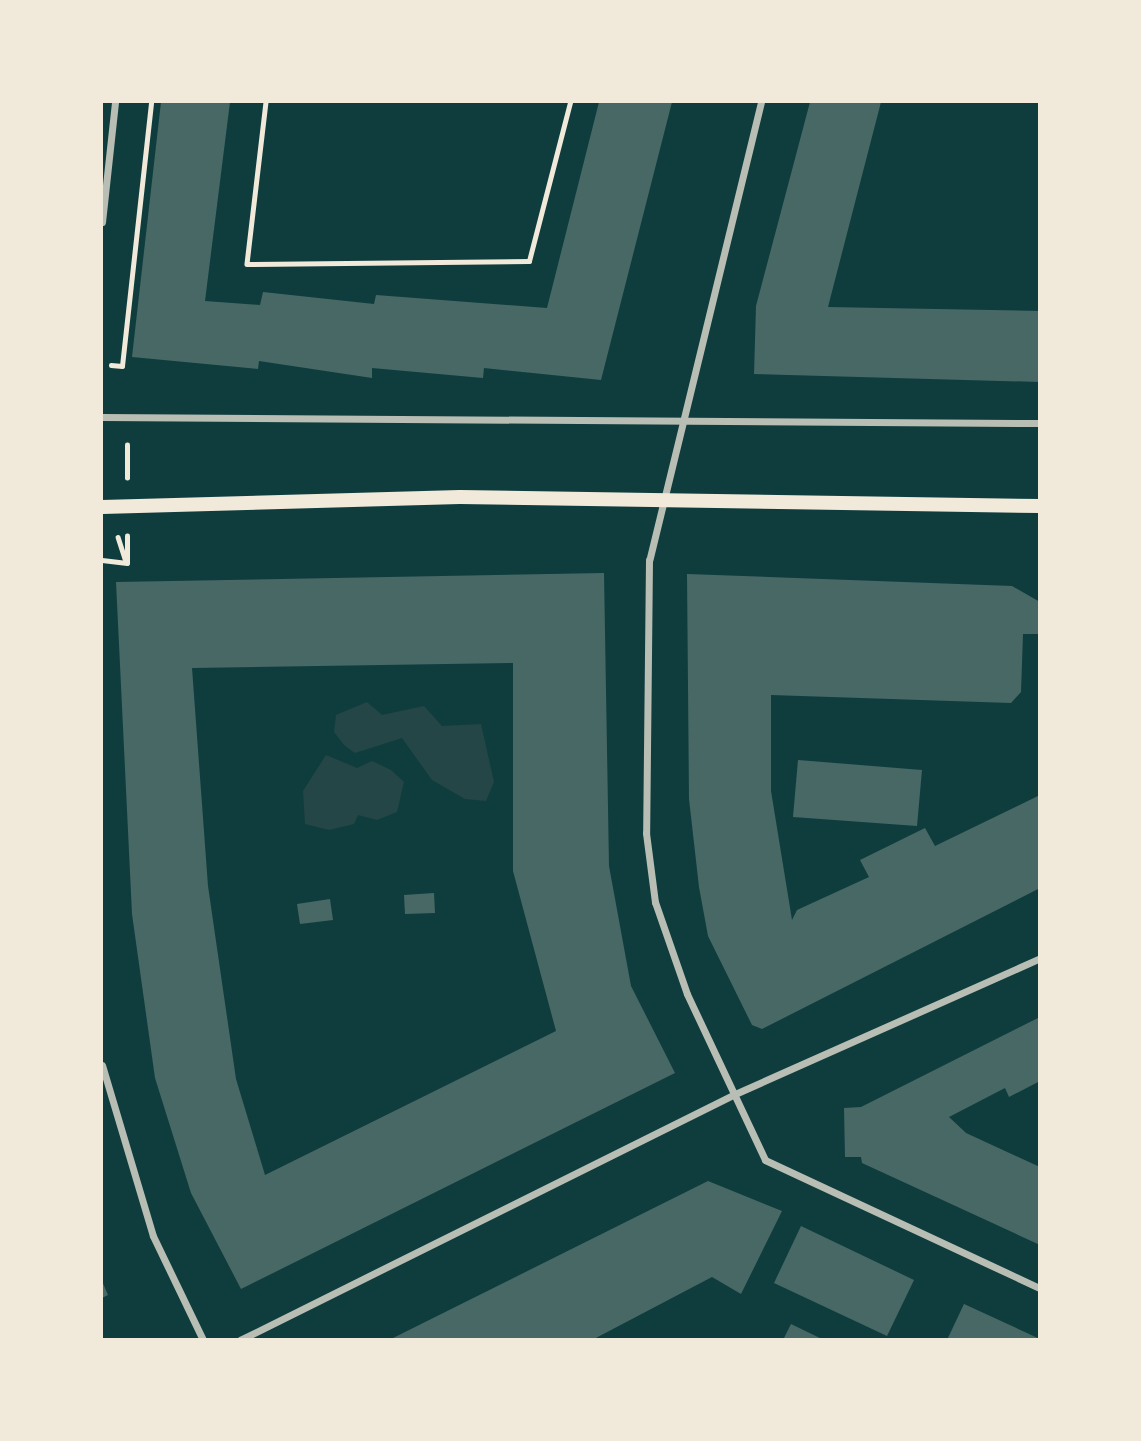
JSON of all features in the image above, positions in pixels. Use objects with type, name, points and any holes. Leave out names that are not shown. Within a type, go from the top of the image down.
[{"type":"main road","points":[[102,507],[282,498],[663,498],[1040,506]]},
{"type":"street","points":[[102,222],[116,102]]},
{"type":"street","points":[[761,102],[649,560],[646,833],[655,902],[687,994],[765,1160],[1040,1288]]},
{"type":"street","points":[[102,417],[1040,423]]},
{"type":"street","points":[[240,1339],[735,1094],[1040,958]]},
{"type":"street","points":[[102,1065],[153,1236],[203,1339]]},
{"type":"path","points":[[111,365],[122,366],[150,102]]},
{"type":"path","points":[[266,102],[247,264],[529,261],[570,102]]},
{"type":"path","points":[[102,560],[127,563]]},
{"type":"shaded area","points":[[367,702],[382,715],[424,706],[442,726],[481,724],[494,782],[486,801],[465,799],[432,780],[402,738],[355,753],[344,745],[334,732],[336,715]]},
{"type":"shaded area","points":[[326,755],[357,768],[372,761],[391,770],[404,782],[397,812],[377,820],[358,815],[354,824],[329,830],[305,824],[303,791]]},
{"type":"building","points":[[161,102],[230,102],[205,301],[260,305],[263,292],[374,304],[376,295],[547,308],[599,102],[672,102],[601,380],[484,368],[483,378],[372,368],[372,378],[259,361],[258,369],[132,357]]},
{"type":"building","points":[[810,102],[881,102],[828,307],[1040,311],[1040,382],[754,374],[756,306]]},
{"type":"building","points":[[604,573],[609,866],[631,986],[675,1073],[241,1289],[191,1193],[155,1078],[132,914],[116,582]],"holes":[[[513,663],[513,871],[556,1031],[265,1175],[236,1079],[208,886],[192,668]]]},
{"type":"building","points":[[687,574],[1012,586],[1040,602],[1040,634],[1023,634],[1021,692],[1011,703],[771,695],[771,791],[792,920],[797,910],[869,877],[860,860],[925,828],[935,846],[1040,795],[1040,888],[762,1029],[752,1025],[708,936],[699,887],[689,799]]},
{"type":"building","points":[[798,760],[922,770],[917,826],[793,817]]},
{"type":"building","points":[[434,893],[435,913],[405,914],[404,895]]},
{"type":"building","points":[[330,899],[333,920],[300,924],[297,904]]},
{"type":"building","points":[[1040,1017],[1040,1081],[1009,1097],[1005,1088],[949,1117],[966,1133],[1040,1167],[1040,1245],[862,1163],[861,1157],[845,1157],[844,1108],[861,1107]]},
{"type":"building","points":[[708,1181],[782,1211],[741,1294],[712,1277],[592,1340],[389,1340]]},
{"type":"building","points":[[801,1226],[914,1280],[887,1336],[774,1283]]},
{"type":"building","points":[[102,1281],[108,1295],[102,1298]]},
{"type":"building","points":[[964,1304],[1040,1339],[1040,1340],[947,1340]]},
{"type":"building","points":[[791,1324],[824,1340],[783,1340]]}]
